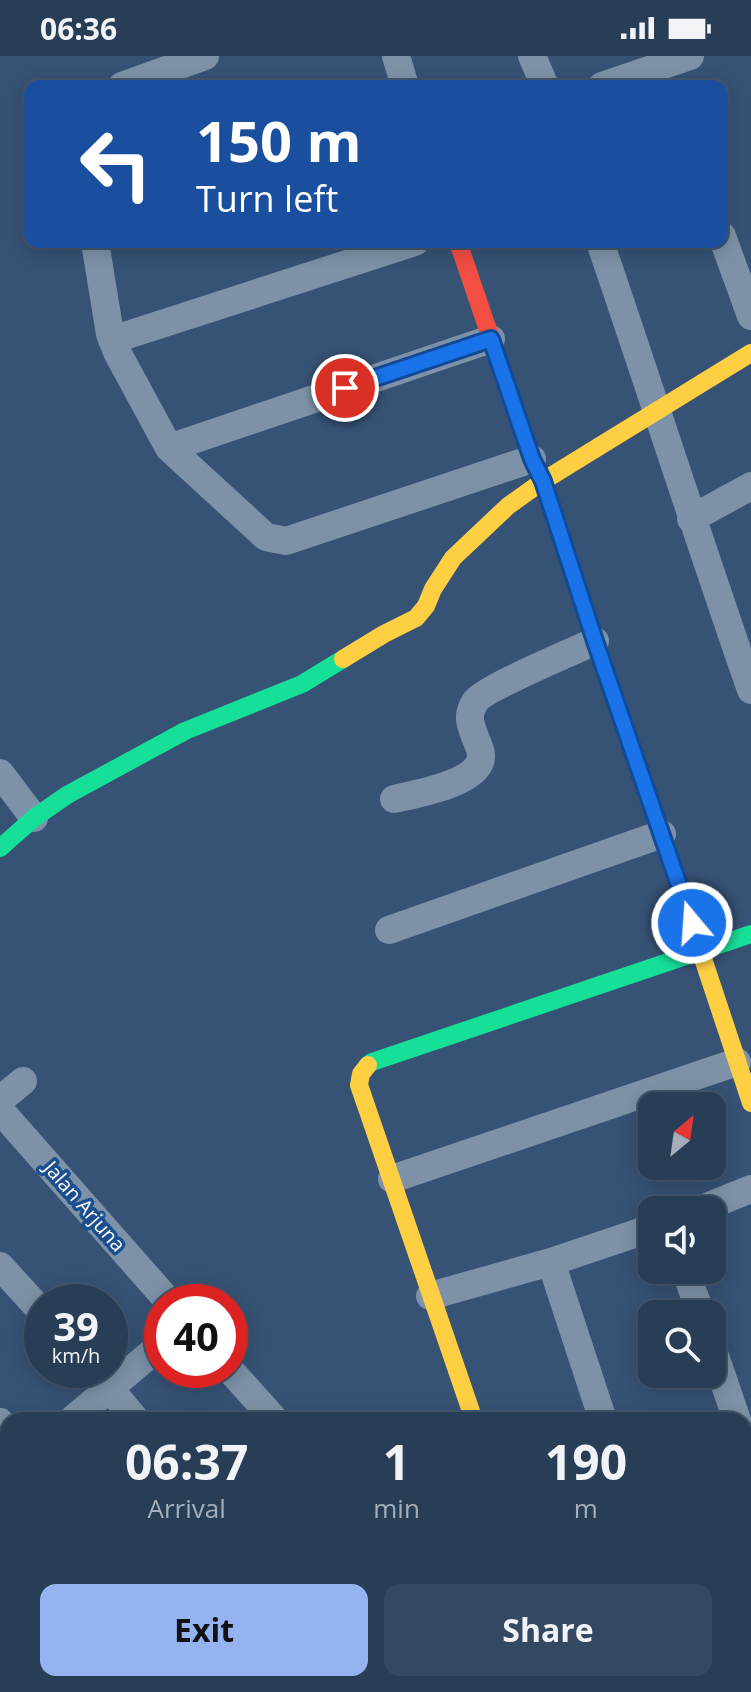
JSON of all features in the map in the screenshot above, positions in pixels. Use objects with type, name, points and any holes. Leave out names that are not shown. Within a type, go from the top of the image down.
[{"type":"street","points":[[139,80],[205,56]]},
{"type":"street","points":[[396,56],[403,80]]},
{"type":"street","points":[[532,56],[542,80]]},
{"type":"street","points":[[620,80],[690,56]]},
{"type":"street","points":[[96,248],[112,340],[169,448],[261,533],[279,541],[538,470],[657,410],[751,353]]},
{"type":"street","points":[[112,340],[396,248]]},
{"type":"street","points":[[460,248],[662,834],[751,1103]]},
{"type":"street","points":[[602,248],[751,690]]},
{"type":"street","points":[[726,248],[751,316]]},
{"type":"street","points":[[169,448],[491,339]]},
{"type":"street","points":[[0,848],[34,818],[67,795],[185,731],[302,684],[416,618],[453,558],[538,470]]},
{"type":"street","points":[[691,519],[751,486]]},
{"type":"street","points":[[394,799],[442,787],[472,774],[480,763],[481,754],[469,719],[477,699],[595,641]]},
{"type":"street","points":[[0,773],[34,818]]},
{"type":"street","points":[[389,930],[662,834]]},
{"type":"street","points":[[471,1412],[359,1085],[365,1067],[372,1062],[751,934]]},
{"type":"street","points":[[392,1179],[737,1062]]},
{"type":"street","points":[[0,1100],[23,1081]]},
{"type":"street","name":"Jalan Arjuna","points":[[0,1110],[153,1284]]},
{"type":"street","points":[[726,1199],[751,1189]]},
{"type":"street","points":[[430,1296],[551,1262],[638,1233]]},
{"type":"street","points":[[551,1262],[600,1412]]},
{"type":"street","points":[[0,1266],[24,1292]]},
{"type":"street","points":[[78,1412],[95,1388]]},
{"type":"street","points":[[109,1388],[129,1412]]},
{"type":"street","points":[[246,1388],[268,1412]]},
{"type":"street","points":[[726,1388],[734,1412]]},
{"type":"traffic: fast","points":[[0,848],[34,818],[67,795],[185,731],[302,684],[343,659]]},
{"type":"traffic: fast","points":[[368,1065],[751,934]]},
{"type":"traffic: slow","points":[[343,659],[416,618],[453,558],[508,506],[543,481],[751,353]]},
{"type":"traffic: slow","points":[[655,814],[751,1103]]},
{"type":"traffic: slow","points":[[368,1065],[361,1074],[359,1085],[471,1412]]},
{"type":"traffic: jam","points":[[460,248],[532,459],[543,481],[655,814]]},
{"type":"route","points":[[345,388],[491,339],[532,459],[543,481],[692,923]]}]
